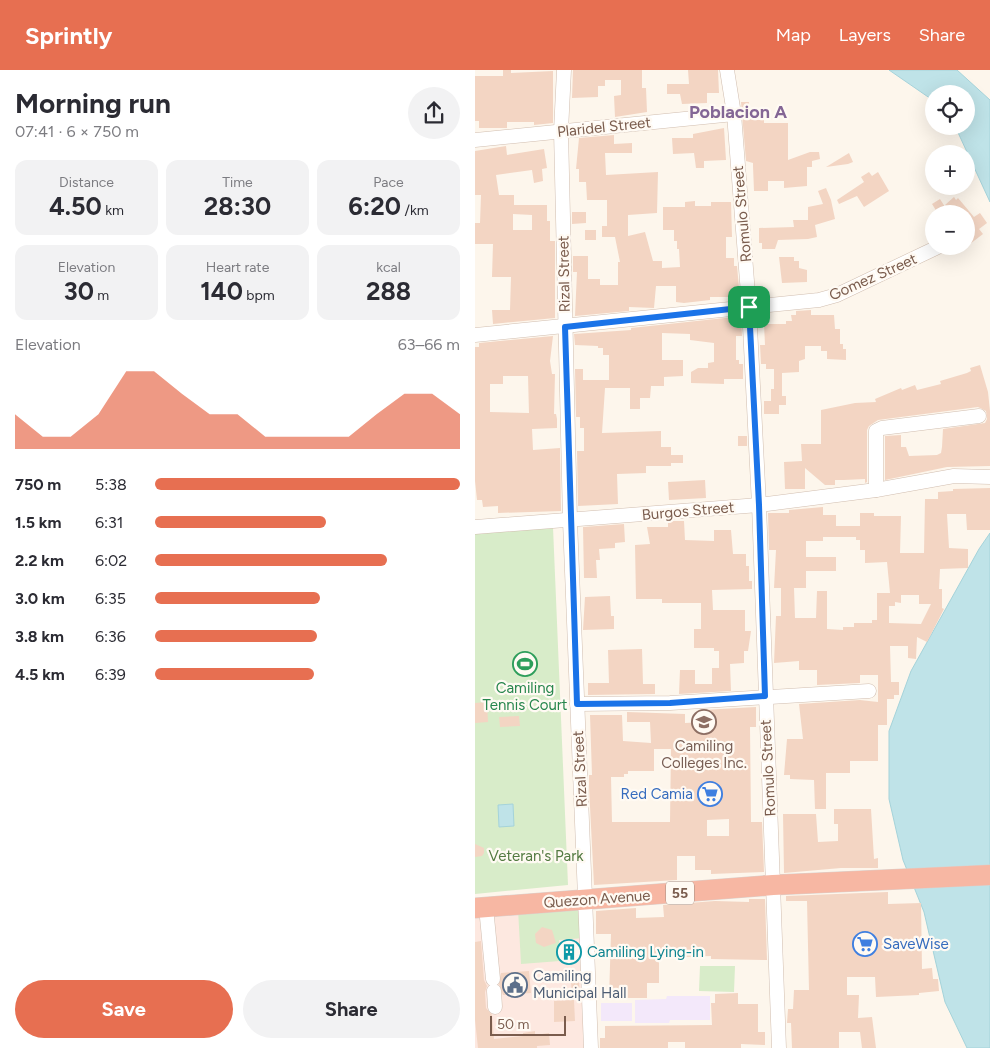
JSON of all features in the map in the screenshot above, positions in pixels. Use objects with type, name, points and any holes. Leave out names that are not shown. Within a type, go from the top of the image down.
[{"type":"highway","name":"Quezon Avenue","points":[[480,908],[773,885],[990,875]]},
{"type":"street","name":"Rizal Street","points":[[564,70],[561,131],[570,521],[591,1048]]},
{"type":"street","name":"Romulo Street","points":[[727,70],[734,114],[749,307],[759,505],[779,1048]]},
{"type":"street","name":"Plaridel Street","points":[[475,140],[734,114]]},
{"type":"street","name":"Gomez Street","points":[[475,335],[819,300],[837,295],[925,253]]},
{"type":"street","points":[[876,490],[876,431],[979,416]]},
{"type":"street","name":"Burgos Street","points":[[475,527],[759,505],[876,490],[954,476],[990,476]]},
{"type":"street","points":[[577,704],[670,703],[869,691]]},
{"type":"street","points":[[480,908],[495,1007]]},
{"type":"shaded area","points":[[582,908],[588,1048],[475,1048],[475,917]]},
{"type":"shaded area","points":[[667,996],[710,996],[710,1020],[670,1020],[669,1023],[635,1023],[635,1000],[666,999]]},
{"type":"shaded area","points":[[601,1003],[632,1003],[632,1021],[601,1021]]},
{"type":"green space","name":"Veteran's Park","points":[[553,527],[568,885],[475,894],[475,533]]},
{"type":"green space","points":[[582,905],[584,938],[559,940],[560,961],[521,964],[518,909]]},
{"type":"green space","points":[[700,966],[735,966],[734,992],[699,991]]},
{"type":"water","points":[[889,70],[957,70],[974,85],[925,85],[925,95]]},
{"type":"water","points":[[975,86],[990,100],[990,202],[975,169],[975,145],[964,145],[959,135],[975,135]]},
{"type":"water","points":[[990,533],[990,1048],[967,1048],[945,1002],[924,912],[903,860],[889,799],[889,731],[911,671],[979,549]]},
{"type":"water","points":[[513,804],[514,826],[499,827],[498,805]]},
{"type":"building","points":[[503,70],[511,70],[511,73],[553,71],[553,123],[534,125],[534,122],[507,122],[507,128],[479,128],[479,121],[475,121],[475,76],[503,76]]},
{"type":"building","points":[[573,70],[642,70],[642,88],[646,88],[647,112],[615,117],[614,96],[621,95],[621,80],[605,80],[605,86],[598,86],[598,97],[572,98]]},
{"type":"building","points":[[688,70],[718,70],[719,93],[707,93],[707,103],[682,104],[680,94],[667,94],[667,84],[689,84]]},
{"type":"building","points":[[741,102],[749,102],[748,110],[755,110],[755,120],[764,120],[764,123],[788,123],[788,160],[810,152],[819,152],[820,159],[812,161],[812,167],[807,167],[807,186],[784,188],[784,181],[768,181],[768,191],[754,191],[753,163],[746,161]]},
{"type":"building","points":[[724,128],[726,160],[704,161],[704,168],[696,168],[694,153],[673,154],[672,138],[693,138],[693,134]]},
{"type":"building","points":[[614,135],[614,144],[632,143],[632,153],[605,153],[606,175],[658,172],[657,213],[628,215],[628,236],[645,232],[653,261],[662,261],[662,268],[680,267],[679,249],[677,249],[677,241],[674,241],[674,230],[663,230],[663,207],[685,207],[685,202],[695,201],[695,206],[711,206],[711,202],[731,202],[732,237],[726,237],[726,258],[734,258],[734,266],[737,266],[739,288],[735,288],[735,297],[710,297],[710,300],[676,302],[676,286],[656,286],[654,308],[629,307],[629,311],[575,316],[577,272],[573,272],[573,256],[588,256],[588,279],[600,279],[600,285],[618,285],[618,262],[620,262],[615,237],[602,237],[602,226],[607,226],[607,200],[587,200],[586,182],[579,182],[579,169],[576,169],[579,138]]},
{"type":"building","points":[[506,146],[507,155],[544,149],[547,168],[542,169],[543,181],[534,183],[532,170],[496,175],[499,195],[514,195],[514,205],[547,205],[547,221],[550,221],[550,241],[555,241],[555,318],[493,324],[492,310],[510,310],[511,277],[492,277],[493,244],[475,244],[475,223],[480,223],[481,195],[475,195],[475,151]],"holes":[[[513,214],[532,215],[532,230],[513,230]]]},
{"type":"building","points":[[849,153],[853,162],[826,167]]},
{"type":"building","points":[[869,172],[872,176],[878,172],[889,191],[864,207],[857,196],[839,204],[837,200],[864,182],[861,177]]},
{"type":"building","points":[[826,188],[835,219],[815,225],[817,237],[778,240],[775,249],[762,249],[762,243],[759,243],[759,228],[794,227],[793,220],[808,220],[808,207],[823,204],[818,191]]},
{"type":"building","points":[[954,197],[956,200],[958,198],[964,205],[945,205]]},
{"type":"building","points":[[940,199],[944,205],[933,205]]},
{"type":"building","points":[[572,212],[586,212],[586,223],[572,224]]},
{"type":"building","points":[[980,213],[987,223],[979,229],[983,234],[975,240],[975,216]]},
{"type":"building","points":[[585,230],[596,230],[596,240],[585,240]]},
{"type":"building","points":[[779,257],[794,257],[794,261],[799,261],[799,268],[807,270],[807,282],[782,283]]},
{"type":"building","points":[[811,310],[811,315],[834,315],[835,329],[840,329],[840,344],[843,344],[843,349],[846,349],[846,360],[827,359],[827,351],[821,351],[821,346],[805,346],[805,359],[799,361],[799,372],[782,373],[782,396],[786,396],[786,405],[779,405],[779,414],[764,414],[764,401],[771,401],[771,389],[774,389],[774,369],[766,369],[766,364],[761,364],[760,345],[765,345],[764,324],[786,324],[786,321],[792,321],[791,315],[796,315],[796,311]]},
{"type":"building","points":[[734,317],[741,319],[742,336],[736,336],[736,360],[739,360],[739,364],[743,364],[743,379],[724,379],[724,384],[691,383],[691,372],[698,368],[708,368],[708,363],[714,362],[714,343],[690,340],[690,334],[662,333],[662,360],[683,360],[683,376],[664,377],[664,386],[651,386],[650,398],[640,398],[640,409],[630,409],[630,388],[605,388],[602,433],[661,431],[661,447],[671,447],[671,455],[683,455],[683,463],[671,463],[671,466],[646,466],[646,473],[617,474],[618,504],[578,506],[577,451],[584,451],[584,428],[580,428],[580,417],[576,417],[575,369],[583,369],[583,380],[609,380],[609,355],[603,355],[603,348],[598,348],[598,346],[575,345],[574,334],[631,330],[631,328]]},
{"type":"building","points":[[553,336],[550,361],[552,374],[555,374],[554,414],[556,414],[557,428],[532,429],[533,450],[560,448],[561,511],[498,513],[498,506],[483,507],[482,500],[477,500],[475,481],[475,347],[479,347],[479,343]],"holes":[[[503,376],[528,376],[529,413],[490,412],[490,384],[503,384]]]},
{"type":"building","points":[[980,365],[988,392],[990,411],[990,466],[947,467],[885,480],[885,436],[901,435],[901,447],[906,447],[909,456],[937,455],[941,453],[943,429],[985,423],[987,419],[986,411],[978,407],[878,420],[869,426],[867,430],[867,482],[865,483],[865,479],[835,480],[835,485],[825,485],[805,468],[805,489],[785,489],[784,462],[802,461],[801,444],[821,444],[821,410],[855,403],[876,402],[875,399],[901,388],[902,390],[915,385],[917,390],[941,384],[940,381],[967,373],[971,371],[970,368]]},
{"type":"building","points":[[738,436],[747,436],[747,446],[738,446]]},
{"type":"building","points":[[705,480],[706,498],[669,500],[668,482]]},
{"type":"building","points":[[990,488],[990,530],[967,530],[966,514],[947,514],[949,548],[968,549],[968,568],[940,569],[939,589],[942,589],[942,608],[944,609],[927,642],[917,637],[916,659],[908,658],[908,646],[890,646],[891,682],[899,682],[899,695],[894,695],[894,699],[887,699],[887,725],[878,725],[878,761],[850,761],[850,773],[826,773],[826,809],[815,809],[814,780],[790,779],[790,775],[784,775],[787,739],[803,739],[799,704],[860,700],[878,702],[878,675],[860,675],[860,683],[817,685],[817,670],[799,670],[799,661],[774,663],[776,616],[781,616],[781,588],[774,588],[776,550],[769,550],[768,513],[789,513],[789,510],[823,507],[823,515],[836,515],[836,526],[860,526],[860,513],[874,513],[874,516],[901,516],[900,553],[924,553],[925,499],[938,499],[938,492],[953,491],[953,489]],"holes":[[[823,537],[856,537],[856,540],[860,540],[860,550],[865,550],[865,563],[887,562],[890,593],[877,593],[877,620],[872,620],[872,623],[854,623],[854,627],[843,627],[843,630],[827,629],[827,591],[817,591],[816,618],[795,618],[794,588],[806,588],[806,571],[836,571],[836,557],[806,557],[806,541],[823,541]],[[901,595],[919,595],[919,604],[931,604],[921,624],[889,623],[889,606],[895,606],[895,602],[901,603]]]},
{"type":"building","points":[[668,521],[684,521],[685,540],[714,541],[714,530],[731,530],[733,554],[746,554],[746,566],[749,566],[749,581],[752,581],[752,589],[712,590],[713,610],[745,610],[745,631],[751,631],[748,651],[744,651],[744,663],[730,664],[731,691],[679,694],[680,670],[695,670],[695,684],[712,684],[712,668],[719,668],[719,651],[714,651],[714,648],[694,648],[694,629],[701,629],[701,603],[662,603],[662,599],[636,599],[635,545],[650,544],[647,527],[668,527]]},
{"type":"building","points":[[624,524],[625,542],[615,543],[615,548],[599,549],[600,560],[596,560],[597,578],[584,578],[583,527]]},
{"type":"building","points":[[610,596],[611,616],[614,616],[614,629],[583,630],[585,597]]},
{"type":"building","points":[[642,649],[643,684],[655,684],[655,694],[588,695],[588,683],[609,683],[608,650]]},
{"type":"building","points":[[487,702],[488,722],[475,723],[475,703]]},
{"type":"building","points":[[756,707],[756,727],[750,727],[751,822],[762,822],[764,872],[711,874],[711,870],[695,870],[695,856],[677,856],[677,880],[594,885],[589,787],[589,775],[592,775],[590,715],[622,715],[623,741],[651,743],[650,722],[627,722],[627,712],[685,714],[685,723],[704,722],[703,710]],"holes":[[[654,749],[671,749],[670,822],[612,822],[611,777],[624,777],[624,774],[628,774],[628,771],[654,771]],[[729,819],[729,836],[707,836],[707,820]]]},
{"type":"building","points":[[519,716],[520,726],[500,727],[499,717]]},
{"type":"building","points":[[834,809],[871,809],[874,859],[878,858],[878,868],[841,868],[784,873],[783,814],[816,814],[818,842],[838,841],[838,824],[834,824]]},
{"type":"building","points":[[475,844],[484,848],[482,856],[475,857]]},
{"type":"building","points":[[888,892],[888,904],[921,903],[922,969],[932,968],[933,979],[938,979],[939,991],[919,993],[919,995],[876,997],[875,977],[847,977],[847,995],[859,995],[858,1018],[872,1017],[876,1048],[862,1048],[860,1032],[839,1032],[839,1048],[792,1048],[791,1023],[787,1023],[788,1009],[793,1009],[794,990],[809,990],[807,901],[786,901],[786,896]]},
{"type":"building","points":[[749,899],[765,899],[767,960],[711,959],[711,956],[659,958],[659,983],[647,983],[647,998],[609,998],[611,934],[596,934],[596,911],[636,908],[636,918],[664,917],[663,905],[715,901],[749,902]]},
{"type":"building","points":[[542,927],[552,930],[556,943],[544,947],[536,943],[535,934]]},
{"type":"building","points":[[481,941],[484,980],[487,986],[485,992],[486,1008],[492,1015],[494,1039],[523,1036],[523,1033],[535,1031],[535,1035],[549,1033],[550,1045],[537,1046],[537,1048],[478,1048],[475,1020],[475,942]]},
{"type":"building","name":"Camiling Lying-in","points":[[577,941],[578,961],[561,962],[560,943]]},
{"type":"building","name":"Camiling Municipal Hall","points":[[529,971],[531,993],[503,995],[499,984],[501,973]]},
{"type":"building","points":[[571,981],[579,981],[580,998],[572,998]]},
{"type":"building","points":[[738,993],[738,1004],[758,1004],[758,1032],[765,1032],[765,1045],[741,1044],[741,1048],[685,1048],[685,1042],[668,1042],[668,1048],[600,1048],[600,1038],[605,1038],[605,1026],[712,1025],[711,1003],[715,1003],[715,994]]},
{"type":"building","points":[[574,1000],[575,1021],[554,1022],[554,1001]]},
{"type":"place","name":"Camiling Tennis Court","points":[[525,664]]},
{"type":"place","name":"Camiling Colleges Inc.","points":[[704,722]]},
{"type":"place","name":"Red Camia","points":[[710,794]]},
{"type":"place","name":"SaveWise","points":[[865,944]]},
{"type":"place","name":"Camiling Lying-in","points":[[569,952]]},
{"type":"place","name":"Camiling Municipal Hall","points":[[515,985]]},
{"type":"district","name":"Poblacion A","points":[[738,112]]},
{"type":"route","points":[[749,307],[759,505],[765,696],[670,703],[577,704],[565,327],[749,307]]}]
